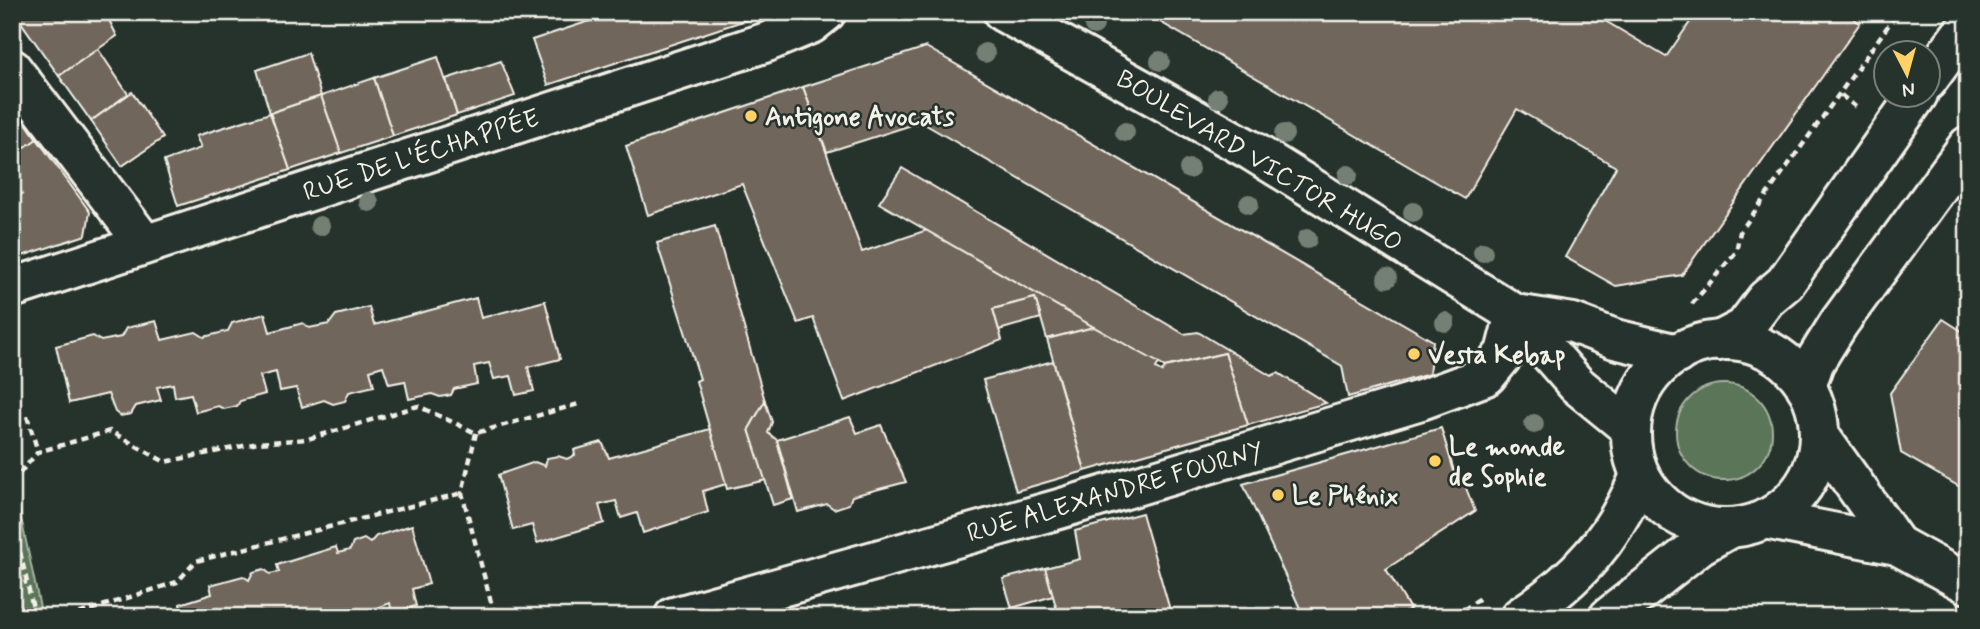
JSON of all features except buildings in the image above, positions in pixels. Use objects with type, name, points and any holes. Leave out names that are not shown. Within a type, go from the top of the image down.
[{"type":"street","name":"RUE DE L'ÉCHAPPÉE","points":[[12,288],[767,42],[811,24],[827,12]]},
{"type":"street","name":"BOULEVARD VICTOR HUGO","points":[[1003,12],[1252,151],[1515,314],[1577,385],[1631,429]]},
{"type":"street","points":[[1941,62],[1968,25]]},
{"type":"street","points":[[12,69],[144,243]]},
{"type":"street","points":[[1908,108],[1785,283],[1766,299],[1744,328],[1719,341],[1676,354],[1649,379],[1640,394],[1631,429],[1631,445],[1640,476],[1652,494],[1668,510],[1708,527],[1747,524],[1897,545],[1968,584]]},
{"type":"street","points":[[1806,387],[1814,363],[1839,323],[1968,146]]},
{"type":"street","name":"BOULEVARD VICTOR HUGO","points":[[1515,314],[1573,323],[1615,339],[1676,354]]},
{"type":"street","name":"RUE ALEXANDRE FOURNY","points":[[674,617],[1059,509],[1421,400],[1486,376],[1505,353],[1515,314]]},
{"type":"street","points":[[1609,617],[1700,545],[1780,510],[1804,485],[1817,453],[1819,435],[1815,410],[1806,387],[1777,357],[1739,342],[1719,341]]},
{"type":"street","points":[[1819,435],[1897,545]]},
{"type":"street","points":[[1521,617],[1556,594],[1597,554],[1640,476]]},
{"type":"path","points":[[1736,252],[1740,232],[1841,95],[1898,12]]},
{"type":"path","points":[[1841,95],[1847,99]]},
{"type":"path","points":[[12,482],[38,452],[110,431],[165,462],[258,443],[308,439],[418,406],[476,433],[582,403]]},
{"type":"path","points":[[27,416],[38,452]]},
{"type":"path","points":[[476,433],[462,493],[495,617]]},
{"type":"path","points":[[68,617],[177,582],[196,561],[462,493]]},
{"type":"path","points":[[12,517],[35,617]]},
{"type":"path","points":[[12,586],[27,582]]},
{"type":"path","points":[[1454,617],[1488,592]]},
{"type":"green space","points":[[1724,384],[1742,388],[1758,398],[1768,414],[1772,432],[1768,450],[1758,466],[1742,476],[1724,480],[1706,476],[1690,466],[1680,450],[1676,432],[1680,414],[1690,398],[1706,388]]},
{"type":"green space","points":[[12,475],[42,617],[12,617]]},
{"type":"place","name":"Antigone Avocats","points":[[751,116]]},
{"type":"place","name":"Vesta Kebap","points":[[1414,354]]},
{"type":"place","name":"Le monde de Sophie","points":[[1435,461]]},
{"type":"place","name":"Le Phénix","points":[[1278,495]]}]
